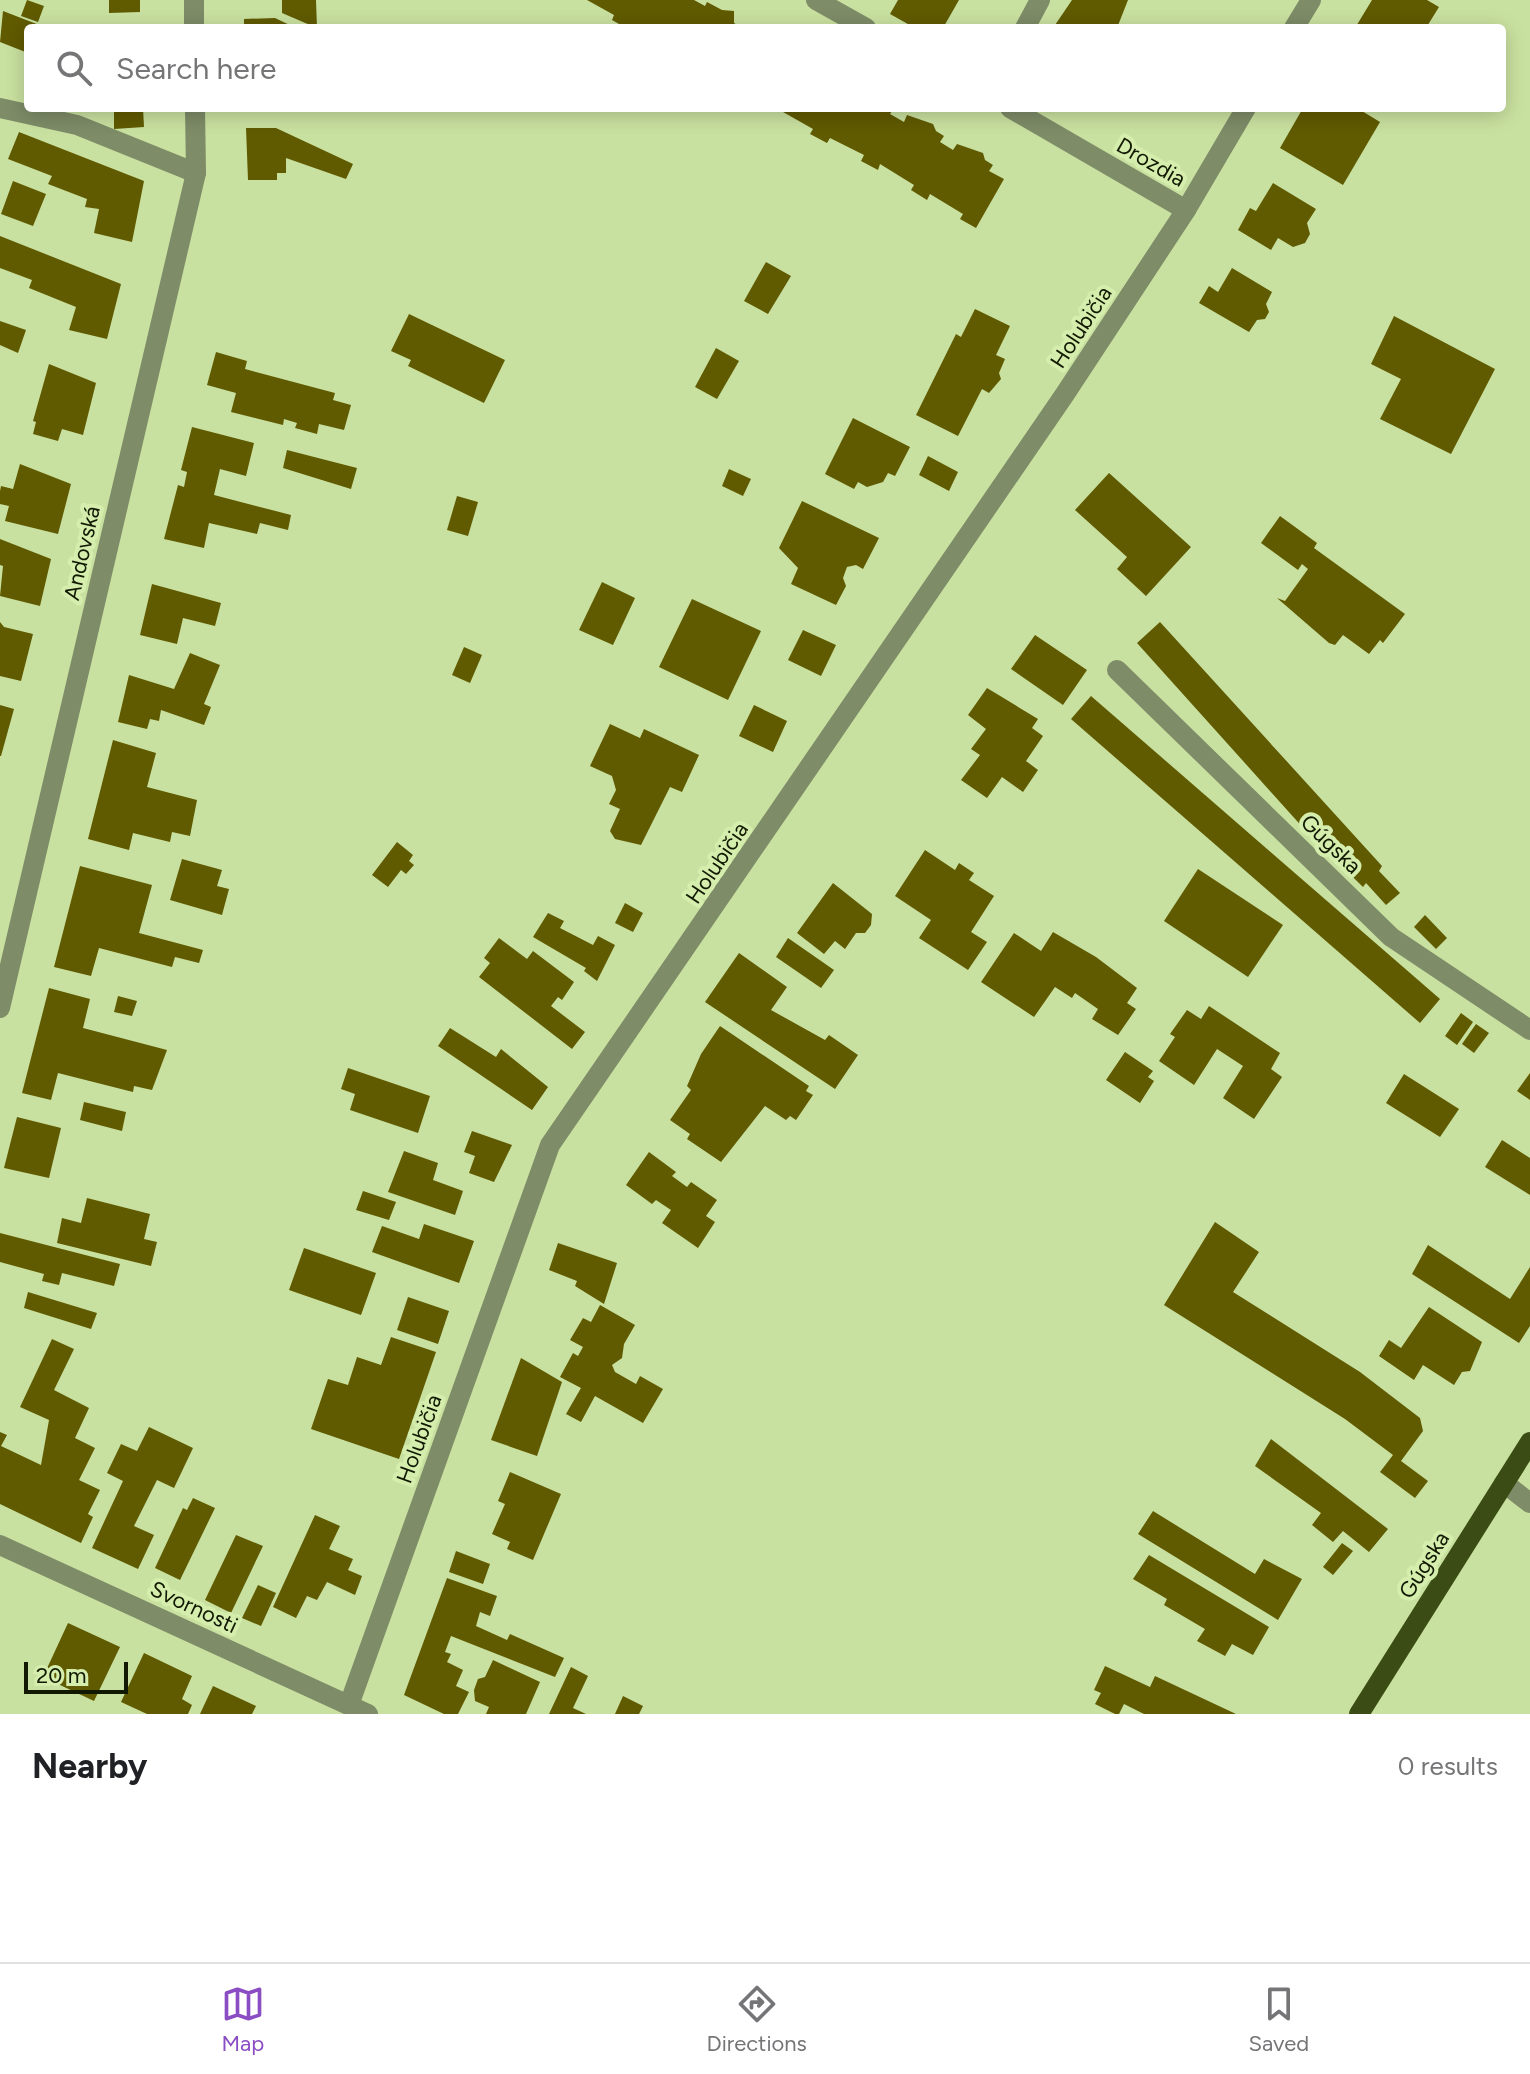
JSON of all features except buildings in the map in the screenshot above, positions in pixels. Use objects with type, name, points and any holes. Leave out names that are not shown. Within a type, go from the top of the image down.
[{"type":"main road","name":"Gúgska","points":[[1359,1714],[1530,1442]]},
{"type":"street","points":[[194,0],[194,24]]},
{"type":"street","points":[[816,0],[859,24]]},
{"type":"street","points":[[1027,24],[1040,0]]},
{"type":"street","points":[[1296,24],[1311,0]]},
{"type":"street","points":[[0,108],[77,125],[196,173]]},
{"type":"street","name":"Andovská","points":[[0,1008],[196,173],[195,112]]},
{"type":"street","name":"Drozdia","points":[[1017,112],[1186,210]]},
{"type":"street","name":"Holubičia","points":[[349,1705],[550,1145],[1065,394],[1186,210],[1244,112]]},
{"type":"street","name":"Gúgska","points":[[1117,670],[1391,937],[1530,1030]]},
{"type":"street","points":[[1504,1483],[1530,1503]]},
{"type":"street","name":"Svornosti","points":[[0,1545],[368,1714]]}]
